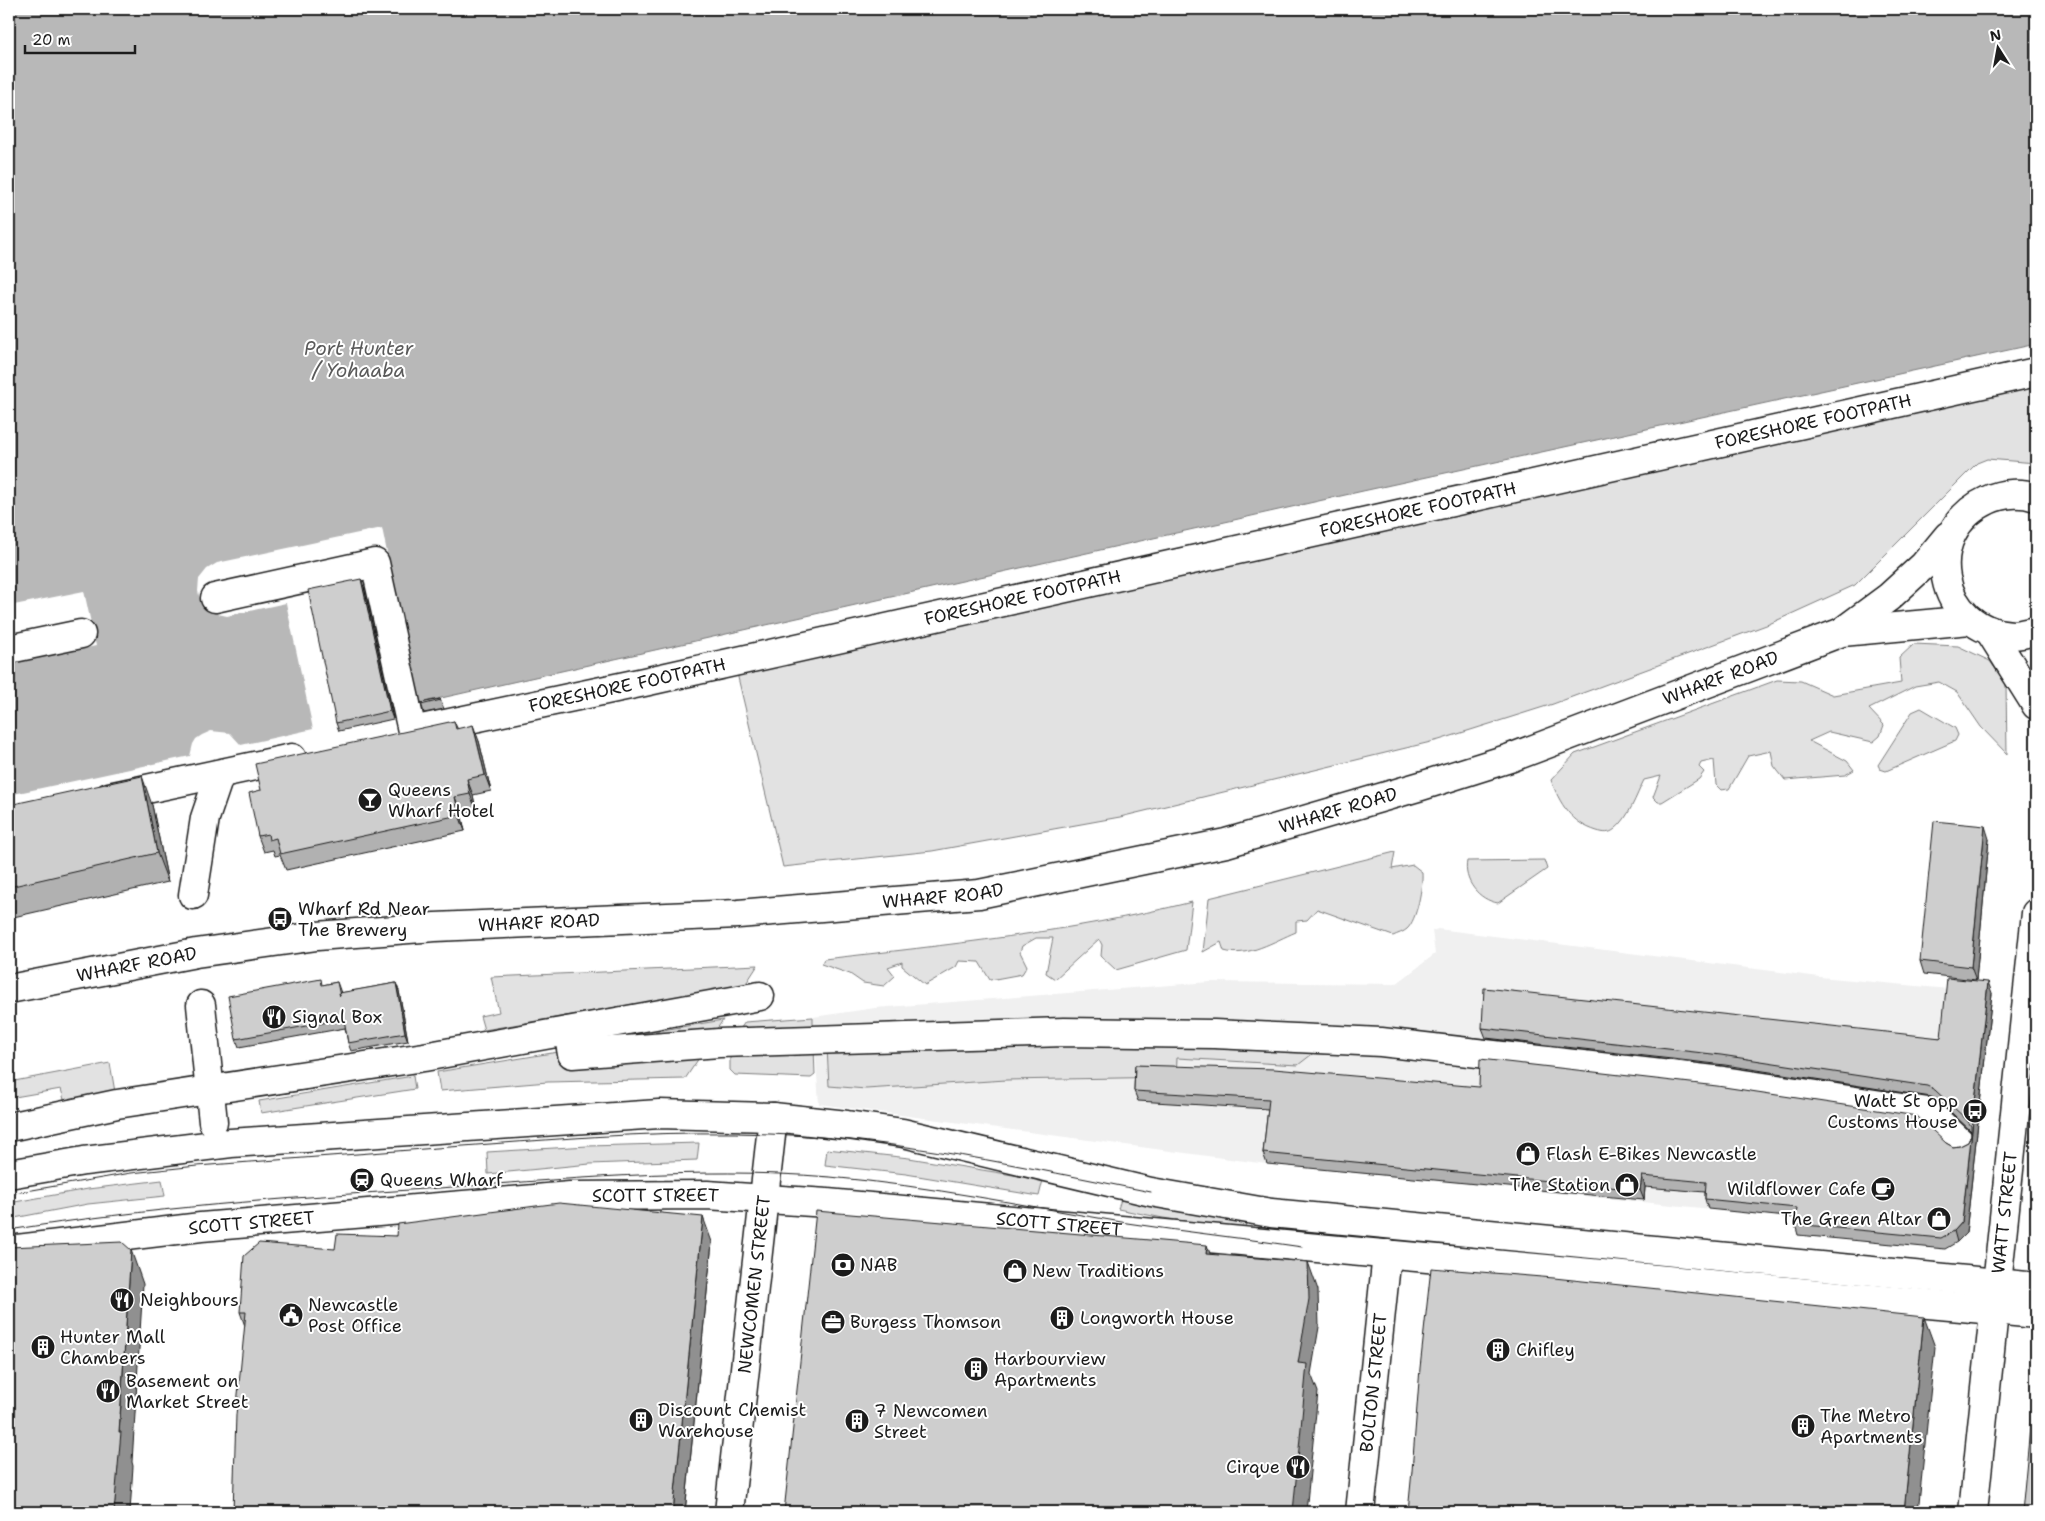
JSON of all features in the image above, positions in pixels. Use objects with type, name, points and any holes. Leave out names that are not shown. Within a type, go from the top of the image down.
[{"type":"main road","name":"FORESHORE FOOTPATH","points":[[383,738],[644,682],[2036,372]]},
{"type":"main road","name":"WHARF ROAD","points":[[9,989],[196,953],[317,936],[435,927],[738,914],[979,894],[1226,843],[1510,758],[1842,632],[1896,591],[1924,565],[1949,535],[1960,518],[1976,505],[1994,496],[2014,493],[2036,497]]},
{"type":"main road","points":[[1949,535],[1943,566],[1950,595],[1980,625],[2036,705]]},
{"type":"main road","points":[[215,598],[375,563],[412,731]]},
{"type":"main road","name":"WHARF ROAD","points":[[1842,632],[1980,625],[2014,635],[2036,631]]},
{"type":"main road","points":[[9,649],[81,634]]},
{"type":"main road","points":[[89,802],[316,752]]},
{"type":"main road","points":[[194,895],[205,818],[220,774]]},
{"type":"main road","name":"WATT STREET","points":[[1973,1512],[2036,913]]},
{"type":"main road","points":[[9,1128],[117,1104],[424,1057],[760,996]]},
{"type":"main road","points":[[201,1005],[214,1122]]},
{"type":"main road","points":[[568,1031],[572,1054],[719,1043],[1064,1032],[1214,1034],[1381,1042],[1723,1081],[1928,1112],[1960,1142]]},
{"type":"main road","points":[[9,1174],[84,1161],[231,1143],[659,1114],[773,1117],[847,1124],[929,1138],[1151,1192],[1312,1218],[2036,1287]]},
{"type":"main road","name":"NEWCOMEN STREET","points":[[729,1512],[773,1117]]},
{"type":"main road","name":"SCOTT STREET","points":[[9,1250],[201,1227],[542,1198],[698,1195],[765,1198],[2036,1314]]},
{"type":"main road","name":"BOLTON STREET","points":[[1360,1512],[1387,1254]]},
{"type":"shaded area","points":[[2036,383],[2036,463],[1987,459],[1977,463],[1855,585],[1769,624],[1553,704],[1439,740],[1120,817],[932,851],[783,867],[736,669]]},
{"type":"shaded area","points":[[1914,644],[1958,646],[1990,661],[2006,684],[2007,754],[1981,727],[1957,692],[1939,682],[1915,686],[1869,709],[1884,725],[1880,736],[1873,742],[1829,732],[1809,741],[1847,761],[1854,770],[1845,775],[1785,780],[1774,766],[1771,751],[1748,756],[1729,789],[1721,790],[1716,785],[1714,760],[1701,763],[1699,767],[1704,772],[1699,779],[1662,802],[1658,802],[1653,797],[1661,776],[1644,780],[1624,819],[1615,829],[1606,833],[1588,827],[1573,818],[1558,797],[1551,780],[1575,754],[1777,680],[1801,681],[1833,695],[1901,683],[1899,658]]},
{"type":"shaded area","points":[[1921,708],[1955,728],[1958,735],[1955,741],[1886,771],[1880,769],[1878,765],[1912,712]]},
{"type":"shaded area","points":[[1395,852],[1392,869],[1413,865],[1422,872],[1420,894],[1414,918],[1411,925],[1404,931],[1393,936],[1317,909],[1307,920],[1296,921],[1296,932],[1261,947],[1233,953],[1224,951],[1221,942],[1203,952],[1209,898]]},
{"type":"shaded area","points":[[1544,860],[1547,869],[1498,903],[1479,894],[1467,876],[1467,861]]},
{"type":"shaded area","points":[[1192,902],[1186,950],[1116,970],[1101,956],[1102,945],[1099,939],[1055,979],[1046,973],[1053,938],[1036,938],[1022,946],[1020,952],[1027,966],[1022,974],[990,980],[979,962],[959,961],[956,967],[925,985],[902,966],[902,962],[888,967],[895,976],[884,986],[863,983],[850,974],[821,964],[824,959],[1055,930]]},
{"type":"shaded area","points":[[1438,929],[1820,977],[1992,993],[1966,1233],[1957,1242],[1945,1249],[1798,1235],[1801,1218],[1267,1164],[819,1104],[813,1017],[875,1008],[1210,982],[1396,984],[1435,954],[1432,931]]},
{"type":"shaded area","points":[[758,965],[745,985],[484,1030],[480,1016],[499,1012],[491,977]]},
{"type":"shaded area","points":[[813,1017],[813,1032],[736,1035],[745,1022]]},
{"type":"shaded area","points":[[723,1020],[712,1036],[579,1044]]},
{"type":"shaded area","points":[[996,1040],[1320,1048],[1298,1065],[1177,1058],[1176,1077],[1006,1080],[866,1089],[829,1086],[827,1047]]},
{"type":"shaded area","points":[[814,1048],[815,1075],[811,1078],[735,1075],[730,1070],[730,1052]]},
{"type":"shaded area","points":[[564,1051],[703,1052],[685,1079],[548,1082],[440,1091],[437,1072]]},
{"type":"shaded area","points":[[110,1063],[115,1092],[65,1103],[61,1089],[9,1098],[9,1082]]},
{"type":"shaded area","points":[[413,1076],[415,1089],[261,1113],[259,1101]]},
{"type":"shaded area","points":[[699,1143],[697,1160],[590,1164],[488,1174],[487,1152],[588,1146]]},
{"type":"shaded area","points":[[827,1149],[909,1158],[1043,1180],[1039,1196],[906,1174],[825,1165]]},
{"type":"shaded area","points":[[162,1180],[165,1196],[88,1204],[9,1219],[9,1203],[88,1189]]},
{"type":"shaded area","points":[[1122,1196],[1246,1219],[1245,1230],[1163,1218],[1118,1209]]},
{"type":"water","name":"Port Hunter / Yohaaba","points":[[9,9],[2036,9],[2036,344],[1363,491],[428,701],[341,729],[9,800]]},
{"type":"pier","points":[[382,528],[419,707],[341,731],[9,803],[9,795],[190,756],[196,739],[211,731],[230,733],[241,745],[313,729],[286,603],[227,616],[218,614],[200,600],[198,591],[199,579],[207,569],[217,563]]},
{"type":"pier","points":[[84,591],[96,646],[9,664],[9,606]]},
{"type":"building","points":[[361,579],[390,711],[336,723],[308,590]]},
{"type":"building","points":[[441,700],[421,705],[421,703]]},
{"type":"building","name":"Queens Wharf Hotel","points":[[454,721],[456,729],[473,725],[485,775],[467,779],[470,794],[455,797],[459,815],[280,854],[276,838],[269,840],[268,834],[258,836],[249,793],[261,790],[255,764]]},
{"type":"building","points":[[142,776],[157,853],[9,887],[9,805]]},
{"type":"building","points":[[1934,821],[1985,826],[1971,967],[1920,961]]},
{"type":"building","points":[[1947,978],[1988,982],[1962,1222],[1954,1231],[1941,1238],[1795,1224],[1797,1208],[1705,1199],[1706,1182],[1642,1176],[1640,1190],[1263,1153],[1269,1099],[1134,1091],[1135,1065],[1274,1069],[1479,1087],[1480,1059],[1717,1086],[1917,1116],[1946,1143],[1953,1147],[1968,1142],[1971,1135],[1971,1126],[1935,1090],[1927,1086],[1721,1055],[1482,1028],[1484,988],[1941,1038]]},
{"type":"building","points":[[321,979],[322,985],[337,982],[339,993],[396,983],[405,1033],[348,1043],[344,1019],[236,1039],[228,996]]},
{"type":"building","points":[[559,1203],[703,1217],[673,1512],[233,1512],[236,1415],[246,1312],[240,1312],[244,1256],[259,1243],[335,1249],[337,1234],[397,1236],[398,1224]]},
{"type":"building","points":[[816,1211],[1207,1245],[1206,1254],[1308,1262],[1309,1299],[1298,1363],[1307,1364],[1293,1512],[784,1512]]},
{"type":"building","points":[[122,1242],[131,1250],[119,1432],[121,1432],[114,1512],[9,1512],[9,1247]]},
{"type":"building","points":[[1431,1268],[1554,1278],[1924,1317],[1904,1512],[1408,1512],[1420,1368]]},
{"type":"building","points":[[2036,1364],[2036,1512],[2022,1512]]},
{"type":"tram line","points":[[9,1194],[131,1173],[197,1166],[560,1139],[700,1133],[818,1137],[914,1148],[1151,1192]]},
{"type":"tram line","points":[[9,1230],[61,1222],[269,1200],[577,1178],[728,1173],[779,1174],[867,1181],[979,1197],[1127,1223],[1302,1247]]},
{"type":"place","name":"Queens Wharf Hotel","points":[[370,800]]},
{"type":"place","name":"Wharf Rd Near The Brewery","points":[[280,919]]},
{"type":"place","name":"Signal Box","points":[[274,1017]]},
{"type":"place","name":"Watt St opp Customs House","points":[[1975,1111]]},
{"type":"place","name":"Flash E-Bikes Newcastle","points":[[1528,1154]]},
{"type":"place","name":"Queens Wharf","points":[[362,1180]]},
{"type":"place","name":"The Station","points":[[1627,1185]]},
{"type":"place","name":"Wildflower Cafe","points":[[1883,1189]]},
{"type":"place","name":"The Green Altar","points":[[1939,1219]]},
{"type":"place","name":"NAB","points":[[843,1265]]},
{"type":"place","name":"New Traditions","points":[[1015,1271]]},
{"type":"place","name":"Neighbours","points":[[122,1300]]},
{"type":"place","name":"Newcastle Post Office","points":[[291,1315]]},
{"type":"place","name":"Longworth House","points":[[1062,1318]]},
{"type":"place","name":"Burgess Thomson","points":[[833,1322]]},
{"type":"place","name":"Hunter Mall Chambers","points":[[43,1347]]},
{"type":"place","name":"Chifley","points":[[1498,1350]]},
{"type":"place","name":"Harbourview Apartments","points":[[976,1369]]},
{"type":"place","name":"Basement on Market Street","points":[[108,1391]]},
{"type":"place","name":"Discount Chemist Warehouse","points":[[641,1420]]},
{"type":"place","name":"7 Newcomen Street","points":[[857,1421]]},
{"type":"place","name":"The Metro Apartments","points":[[1803,1426]]},
{"type":"place","name":"Cirque","points":[[1298,1467]]}]
